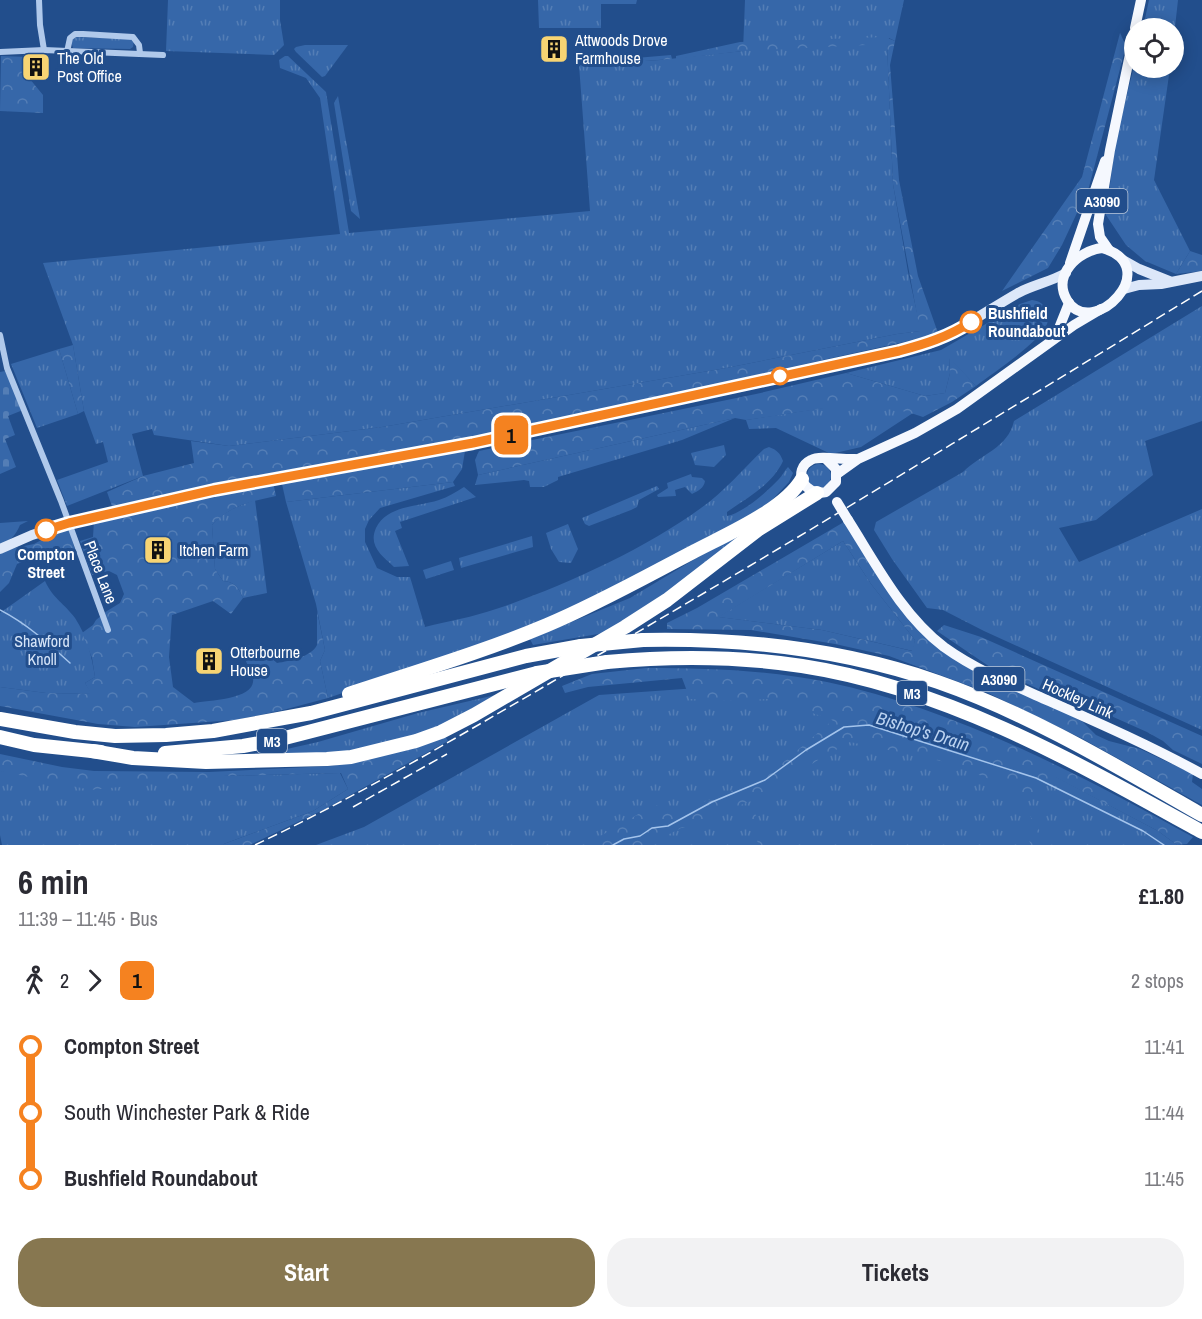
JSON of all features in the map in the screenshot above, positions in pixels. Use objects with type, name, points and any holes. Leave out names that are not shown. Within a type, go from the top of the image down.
[{"type":"highway","name":"M3","points":[[270,721],[452,660],[547,625],[729,534],[792,494],[802,479]]},
{"type":"highway","name":"M3","points":[[0,737],[133,758],[206,762],[351,757],[416,741],[474,716],[625,627],[687,585],[759,529],[819,493]]},
{"type":"highway","name":"M3","points":[[0,719],[75,732],[115,736],[202,732],[270,721],[362,700],[526,656],[581,646],[643,640],[698,639],[746,642],[842,656],[892,668],[980,698],[1048,731],[1200,814]]},
{"type":"highway","name":"M3","points":[[92,752],[180,752],[243,746],[277,740],[537,673],[607,662],[685,657],[758,661],[803,666],[890,686],[937,702],[1033,742],[1107,779],[1197,829]]},
{"type":"main road","points":[[1137,18],[1141,0]]},
{"type":"main road","name":"A3090","points":[[1109,250],[1100,237],[1098,224],[1125,78]]},
{"type":"main road","name":"A3090","points":[[1067,269],[1110,150]]},
{"type":"main road","points":[[837,474],[858,459],[915,433],[957,409],[1044,346],[1117,299],[1124,289],[1127,273],[1124,260],[1102,248],[1089,250],[1080,255],[1067,269],[1063,281],[1067,299],[1059,328],[1044,346]]},
{"type":"main road","points":[[1067,299],[1082,312],[1101,309]]},
{"type":"main road","points":[[826,459],[833,465],[837,474],[834,486],[819,493],[806,487],[802,479],[802,470],[806,463],[817,458],[858,459]]},
{"type":"main road","name":"Hockley Link","points":[[834,486],[837,502],[902,604],[944,646],[977,668],[1114,730],[1202,774]]},
{"type":"main road","name":"Hockley Link","points":[[819,493],[837,502]]},
{"type":"street","points":[[39,0],[44,50]]},
{"type":"street","points":[[67,52],[70,38],[75,34],[83,34],[133,37],[139,45],[140,53]]},
{"type":"street","points":[[0,52],[44,50],[163,55]]},
{"type":"street","points":[[1124,260],[1138,269],[1171,282]]},
{"type":"street","points":[[0,549],[32,535],[69,523],[214,490],[473,443],[931,343],[956,332],[1016,294],[1041,285],[1067,269]]},
{"type":"street","points":[[1124,289],[1202,276]]},
{"type":"street","points":[[1041,285],[1053,288],[1067,299]]},
{"type":"street","points":[[0,335],[7,368],[25,408],[69,523]]},
{"type":"street","name":"Place Lane","points":[[69,523],[108,630]]},
{"type":"green space","points":[[168,0],[280,0],[284,45],[274,55],[166,51]]},
{"type":"green space","points":[[538,0],[637,0],[636,4],[601,4],[601,28],[539,28]]},
{"type":"green space","points":[[745,0],[904,0],[895,41],[889,38],[887,44],[893,184],[921,331],[726,368],[382,427],[229,446],[154,435],[152,429],[132,434],[143,476],[67,506],[57,480],[108,462],[103,442],[96,444],[84,411],[73,345],[43,263],[340,234],[320,98],[306,78],[280,68],[279,60],[288,56],[326,92],[349,233],[590,211],[579,65],[660,60],[743,51]]},
{"type":"green space","points":[[1149,0],[1178,0],[1176,18],[1145,18]]},
{"type":"green space","points":[[1120,33],[1124,42],[1124,54],[1089,187],[1062,245],[1048,268],[1002,291],[1082,177]]},
{"type":"green space","points":[[75,37],[134,41],[130,49],[73,48],[71,41]]},
{"type":"green space","points":[[885,37],[895,41],[890,65],[899,180],[918,276],[938,333],[532,425],[249,477],[113,509],[107,492],[143,476],[194,463],[191,441],[229,446],[382,427],[726,368],[920,331],[893,184],[887,44],[743,51],[676,59],[676,56],[740,42]]},
{"type":"green space","points":[[305,45],[348,45],[322,77],[294,49]]},
{"type":"green space","points":[[671,55],[672,59],[589,65],[589,62]]},
{"type":"green space","points":[[1,56],[29,57],[29,78],[43,95],[43,113],[0,111]]},
{"type":"green space","points":[[1131,78],[1169,78],[1154,180],[1190,251],[1176,274],[1145,261],[1126,245],[1106,215],[1116,139]]},
{"type":"green space","points":[[338,96],[360,219],[351,211],[334,103]]},
{"type":"green space","points":[[1190,251],[1202,255],[1202,271],[1176,274]]},
{"type":"green space","points":[[1032,300],[1042,304],[1047,313],[1048,322],[1042,332],[1026,348],[976,386],[949,358],[950,373],[945,393],[925,396],[846,373],[941,350],[1020,304]]},
{"type":"green space","points":[[1202,306],[1202,421],[1145,441],[1153,475],[1096,520],[1059,528],[1079,562],[1202,509],[1202,730],[984,631],[943,610],[927,608],[874,530],[876,522],[963,472],[993,450],[1006,438],[1014,421]]},
{"type":"green space","points":[[73,345],[84,411],[78,414],[59,349]]},
{"type":"green space","points":[[59,349],[78,414],[37,428],[11,364]]},
{"type":"green space","points":[[949,357],[976,386],[923,417],[900,410],[857,406],[746,420],[735,418],[478,475],[475,460],[479,451],[756,394],[846,373],[925,396],[945,393],[950,373]]},
{"type":"green space","points":[[5,371],[23,410],[8,416],[15,435],[5,439],[16,467],[0,474],[0,372]]},
{"type":"green space","points":[[836,406],[886,406],[913,413],[861,447],[831,454],[776,428],[749,429],[746,420]]},
{"type":"green space","points":[[735,418],[682,440],[558,477],[558,480],[544,487],[530,487],[529,481],[524,480],[475,485],[478,475]]},
{"type":"green space","points":[[724,445],[726,455],[714,467],[695,465],[691,453]]},
{"type":"green space","points":[[769,447],[778,452],[783,461],[773,477],[759,490],[727,512],[727,516],[755,501],[780,478],[788,467],[793,473],[789,482],[772,500],[735,525],[634,579],[525,630],[328,698],[320,661],[325,650],[316,604],[286,502],[453,482],[455,486],[380,508],[369,520],[365,529],[365,542],[377,568],[397,577],[410,577],[425,627],[479,614],[521,600],[602,566],[629,552],[679,523],[709,502],[764,449]]},
{"type":"green space","points":[[465,451],[462,469],[453,482],[286,502],[282,484]]},
{"type":"green space","points":[[814,464],[824,464],[831,471],[831,481],[824,488],[814,488],[807,481],[807,471]]},
{"type":"green space","points":[[691,474],[692,477],[702,478],[705,481],[698,490],[692,494],[685,487],[675,490],[676,496],[658,497],[657,495],[668,488],[667,483]]},
{"type":"green space","points":[[273,482],[276,496],[233,509],[212,525],[215,569],[223,581],[236,586],[243,598],[231,614],[213,601],[172,615],[169,657],[173,687],[194,703],[234,697],[243,693],[250,688],[253,681],[245,657],[247,645],[258,653],[266,650],[277,663],[294,660],[310,653],[317,645],[317,611],[325,650],[320,661],[328,698],[236,720],[135,727],[98,724],[0,706],[0,687],[46,693],[91,694],[85,683],[95,677],[92,658],[82,633],[120,603],[124,594],[117,575],[109,571],[92,575],[80,541],[93,537],[94,521]]},
{"type":"green space","points":[[657,486],[659,489],[639,500],[637,507],[631,510],[589,526],[582,518]]},
{"type":"green space","points":[[464,487],[476,497],[400,522],[402,528],[395,531],[409,566],[394,567],[381,555],[375,545],[374,534],[381,520],[395,511],[442,499]]},
{"type":"green space","points":[[255,500],[267,593],[243,598],[236,586],[223,581],[215,569],[212,525],[226,513]]},
{"type":"green space","points":[[28,521],[20,525],[17,532],[0,546],[0,523]]},
{"type":"green space","points":[[844,522],[933,642],[1083,722],[1096,735],[1140,749],[1193,774],[1192,782],[1202,789],[1202,805],[1081,738],[986,692],[889,656],[751,630],[667,629],[667,623],[697,608]],"holes":[[[843,541],[871,584],[915,640],[912,651],[822,630],[719,617]]]},
{"type":"green space","points":[[568,524],[578,549],[571,563],[559,562],[551,549],[546,533]]},
{"type":"green space","points":[[62,529],[69,529],[75,550],[56,557],[53,551],[17,564],[9,583],[0,592],[0,551],[34,544]]},
{"type":"green space","points":[[740,532],[744,536],[668,591],[604,633],[533,645],[530,639],[630,598]]},
{"type":"green space","points":[[532,536],[533,547],[461,568],[459,558]]},
{"type":"green space","points":[[843,541],[871,584],[915,640],[913,651],[822,630],[718,617]]},
{"type":"green space","points":[[451,561],[454,570],[426,579],[423,570]]},
{"type":"green space","name":"Shawford Knoll","points":[[45,581],[52,593],[75,618],[86,639],[95,677],[85,683],[92,694],[46,693],[0,687],[0,613]]},
{"type":"green space","points":[[944,625],[981,637],[1202,736],[1202,764],[1173,750],[1147,732],[1073,699],[1056,697],[990,667],[937,631]]},
{"type":"green space","points":[[646,668],[759,672],[827,682],[875,694],[969,726],[1015,746],[1106,790],[1193,837],[1187,844],[1177,845],[1158,831],[1055,777],[1030,797],[1018,802],[1008,796],[999,783],[962,768],[941,761],[850,742],[818,760],[765,796],[722,812],[694,827],[681,828],[648,845],[585,845],[654,805],[674,809],[698,804],[765,778],[833,720],[770,699],[727,701],[690,699],[682,678],[588,687],[565,693],[562,686],[592,674]]},
{"type":"green space","points":[[754,684],[1041,769],[1158,831],[1177,845],[316,845],[364,827],[599,695]]},
{"type":"green space","points":[[504,693],[446,723],[384,744],[343,752],[278,754],[278,751],[418,713]]},
{"type":"green space","points":[[445,736],[448,741],[325,809],[250,845],[221,845],[313,811],[348,789],[341,773],[222,776],[91,790],[0,771],[0,754],[94,771],[209,772],[331,766],[357,762]]},
{"type":"green space","points":[[0,771],[222,776],[340,773],[348,789],[313,811],[221,845],[2,845]]},
{"type":"green space","points":[[748,811],[753,811],[759,820],[769,845],[759,845],[746,817]]},
{"type":"green space","points":[[1030,816],[1048,843],[1052,845],[1031,845],[1025,831],[1024,821]]},
{"type":"waterway","points":[[0,610],[28,628],[70,663]]},
{"type":"waterway","name":"Bishop's Drain","points":[[613,845],[624,839],[640,836],[652,828],[668,826],[712,802],[765,780],[806,750],[844,727],[869,725],[1036,778],[1143,831],[1164,845]]},
{"type":"railway","points":[[255,845],[423,756],[665,616],[1202,291]]},
{"type":"railway","points":[[353,807],[447,754]]},
{"type":"bus line","name":"1","points":[[46,530],[214,490],[473,443],[899,351],[931,343],[956,332],[971,322]]},
{"type":"place","name":"Attwoods Drove Farmhouse","points":[[554,49]]},
{"type":"place","name":"The Old Post Office","points":[[36,67]]},
{"type":"place","name":"Bushfield Roundabout","points":[[971,322]]},
{"type":"place","name":"Compton Street","points":[[46,530]]},
{"type":"place","name":"Itchen Farm","points":[[158,550]]},
{"type":"place","name":"Otterbourne House","points":[[209,661]]}]
